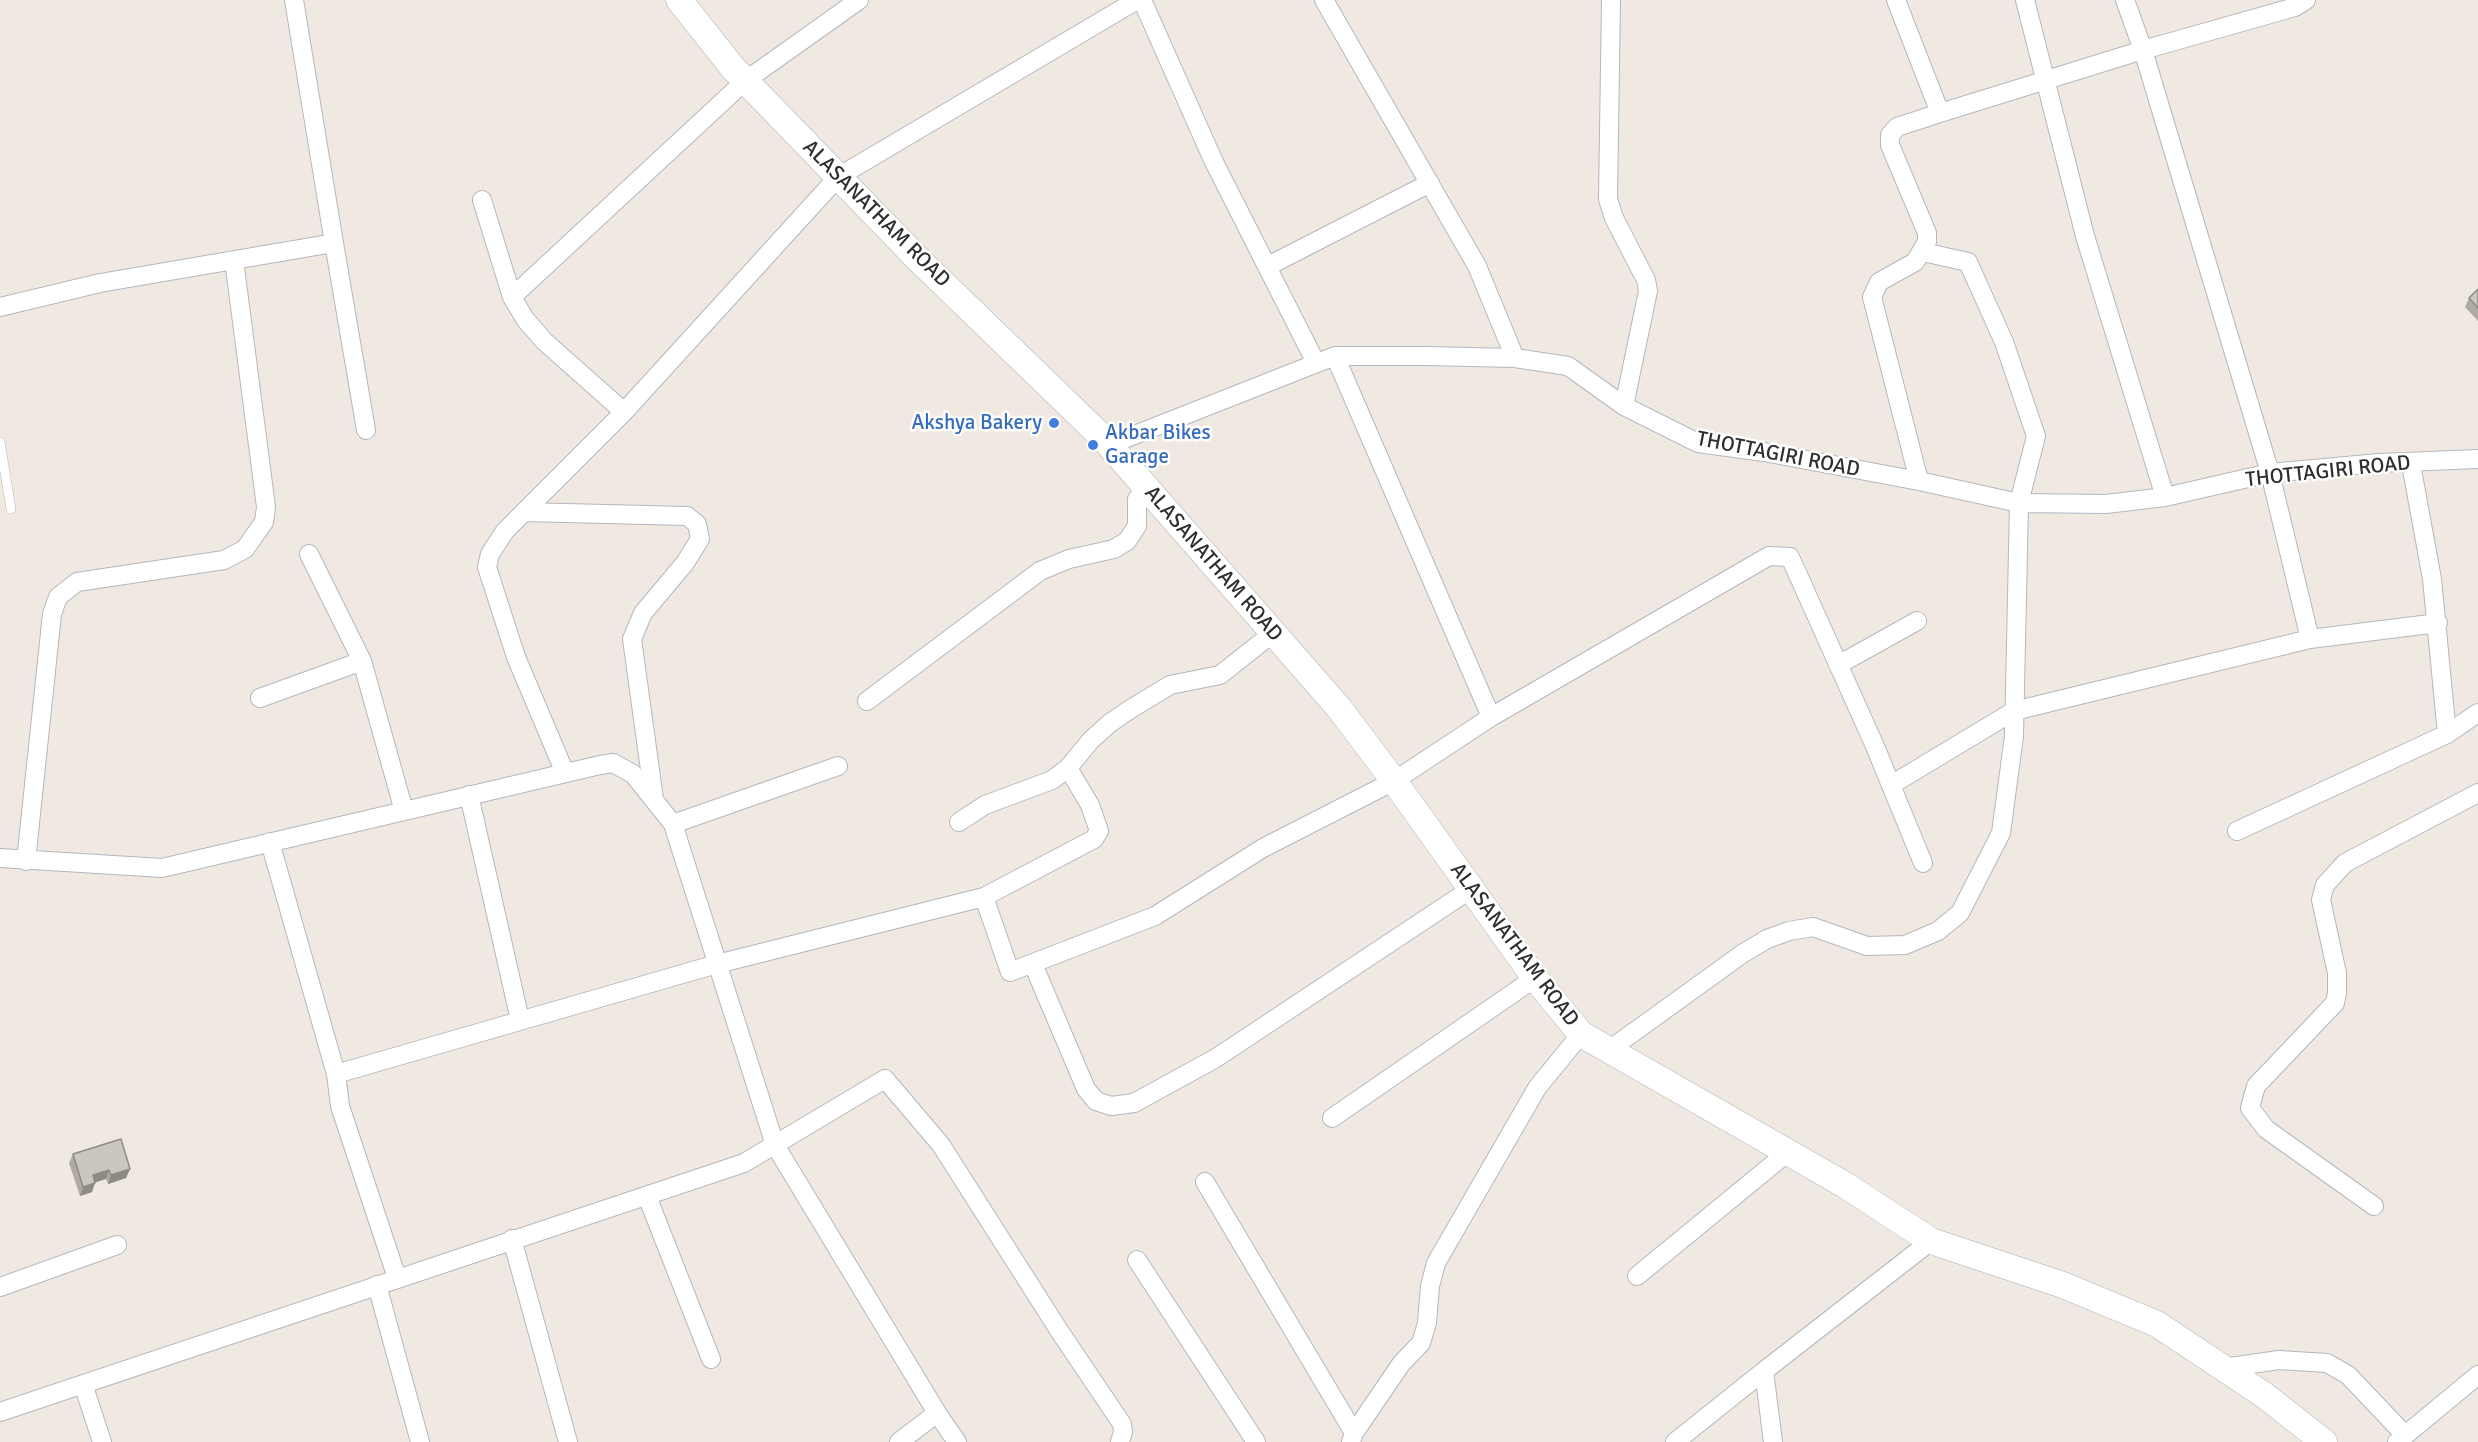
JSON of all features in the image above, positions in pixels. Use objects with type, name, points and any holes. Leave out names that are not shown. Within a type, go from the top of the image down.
[{"type":"main road","name":"ALASANATHAM ROAD","points":[[679,0],[745,81],[838,177],[1109,445],[1339,708],[1535,978],[1581,1034]]},
{"type":"main road","points":[[1581,1034],[1845,1185],[1931,1241],[2063,1285],[2157,1324],[2264,1395],[2324,1442]]},
{"type":"street","points":[[294,0],[366,430]]},
{"type":"street","points":[[512,297],[745,81],[859,0]]},
{"type":"street","points":[[565,773],[516,657],[487,567],[490,554],[505,531],[624,412],[838,177],[1137,0]]},
{"type":"street","points":[[1142,0],[1214,162],[1316,363]]},
{"type":"street","points":[[1324,0],[1477,266],[1515,358]]},
{"type":"street","points":[[1611,0],[1608,199],[1614,218],[1646,280],[1648,291],[1624,406]]},
{"type":"street","points":[[1896,0],[1940,113]]},
{"type":"street","points":[[2025,0],[2085,236],[2165,497]]},
{"type":"street","points":[[2125,0],[2143,50],[2270,473],[2310,639]]},
{"type":"street","points":[[1919,481],[1872,297],[1879,282],[1915,262],[1923,252],[1927,233],[1889,139],[1898,127],[2143,50],[2295,8],[2306,0]]},
{"type":"street","points":[[1268,266],[1430,183]]},
{"type":"street","points":[[482,200],[512,297],[544,341],[624,412]]},
{"type":"street","points":[[0,307],[100,283],[334,243]]},
{"type":"street","points":[[1609,1050],[1742,954],[1767,939],[1789,931],[1813,927],[1867,946],[1905,945],[1938,931],[1960,913],[2001,834],[2014,711],[2019,503],[2036,436],[2004,342],[1968,262],[1923,252]]},
{"type":"street","points":[[26,861],[52,614],[58,597],[76,582],[224,560],[245,549],[264,522],[266,507],[234,260]]},
{"type":"street","points":[[1335,356],[1491,717]]},
{"type":"street","name":"THOTTAGIRI ROAD","points":[[1109,445],[1335,356],[1515,358],[1568,366],[1624,406],[1698,443],[1919,481],[2019,503],[2106,504],[2165,497],[2270,473],[2478,459]]},
{"type":"street","points":[[2410,464],[2432,579],[2447,734]]},
{"type":"street","points":[[867,701],[1040,571],[1069,559],[1114,549],[1127,541],[1137,526],[1137,499],[1146,488]]},
{"type":"street","points":[[524,512],[687,516],[697,524],[700,539],[685,562],[643,613],[632,639],[654,800]]},
{"type":"street","points":[[309,554],[362,661],[404,811]]},
{"type":"street","points":[[984,897],[1010,972],[1155,916],[1263,848],[1394,781],[1491,717],[1769,556],[1790,557],[1923,863]]},
{"type":"street","points":[[1838,665],[1917,621]]},
{"type":"street","points":[[1891,785],[2014,711],[2310,639],[2438,623]]},
{"type":"street","points":[[959,822],[985,805],[1052,780],[1068,768],[1091,740],[1128,710],[1170,685],[1185,680],[1205,680],[1220,675],[1273,633]]},
{"type":"street","points":[[260,698],[362,661]]},
{"type":"street","points":[[2237,831],[2447,734],[2478,713]]},
{"type":"street","points":[[0,858],[162,868],[565,773],[613,764],[633,774],[673,824],[775,1145],[937,1413],[957,1442]]},
{"type":"street","points":[[673,824],[838,766]]},
{"type":"street","points":[[336,1074],[717,963],[984,897],[1094,839],[1099,831],[1090,805],[1068,768]]},
{"type":"street","points":[[2374,1206],[2266,1130],[2250,1108],[2256,1086],[2335,1003],[2337,973],[2321,900],[2325,885],[2345,863],[2478,793]]},
{"type":"street","points":[[469,795],[520,1020]]},
{"type":"street","points":[[270,842],[336,1074],[340,1106],[397,1278]]},
{"type":"street","points":[[1033,964],[1086,1089],[1096,1101],[1111,1106],[1134,1103],[1216,1058],[1471,889]]},
{"type":"street","points":[[1332,1118],[1535,978]]},
{"type":"street","points":[[1205,1182],[1353,1438],[1401,1364],[1421,1343],[1427,1323],[1430,1286],[1436,1263],[1538,1088],[1581,1034]]},
{"type":"street","points":[[0,1412],[744,1163],[885,1079],[941,1145],[1060,1332],[1122,1424],[1124,1432],[1120,1442]]},
{"type":"street","points":[[1637,1276],[1788,1152]]},
{"type":"street","points":[[647,1196],[711,1359]]},
{"type":"street","points":[[512,1239],[568,1442]]},
{"type":"street","points":[[1675,1442],[1931,1241]]},
{"type":"street","points":[[0,1287],[117,1245]]},
{"type":"street","points":[[1137,1260],[1256,1442]]},
{"type":"street","points":[[377,1285],[420,1442]]},
{"type":"street","points":[[2223,1368],[2279,1360],[2326,1363],[2348,1376],[2401,1438],[2478,1375]]},
{"type":"street","points":[[1764,1371],[1773,1442]]},
{"type":"street","points":[[83,1384],[102,1442]]},
{"type":"street","points":[[899,1442],[937,1413]]},
{"type":"lane","points":[[0,442],[11,509]]},
{"type":"building","points":[[2478,289],[2478,308],[2469,298]]},
{"type":"building","points":[[121,1139],[130,1169],[111,1175],[109,1170],[93,1175],[95,1183],[83,1187],[73,1154]]},
{"type":"place","name":"Akshya Bakery","points":[[1054,423]]},
{"type":"place","name":"Akbar Bikes Garage","points":[[1093,445]]}]
